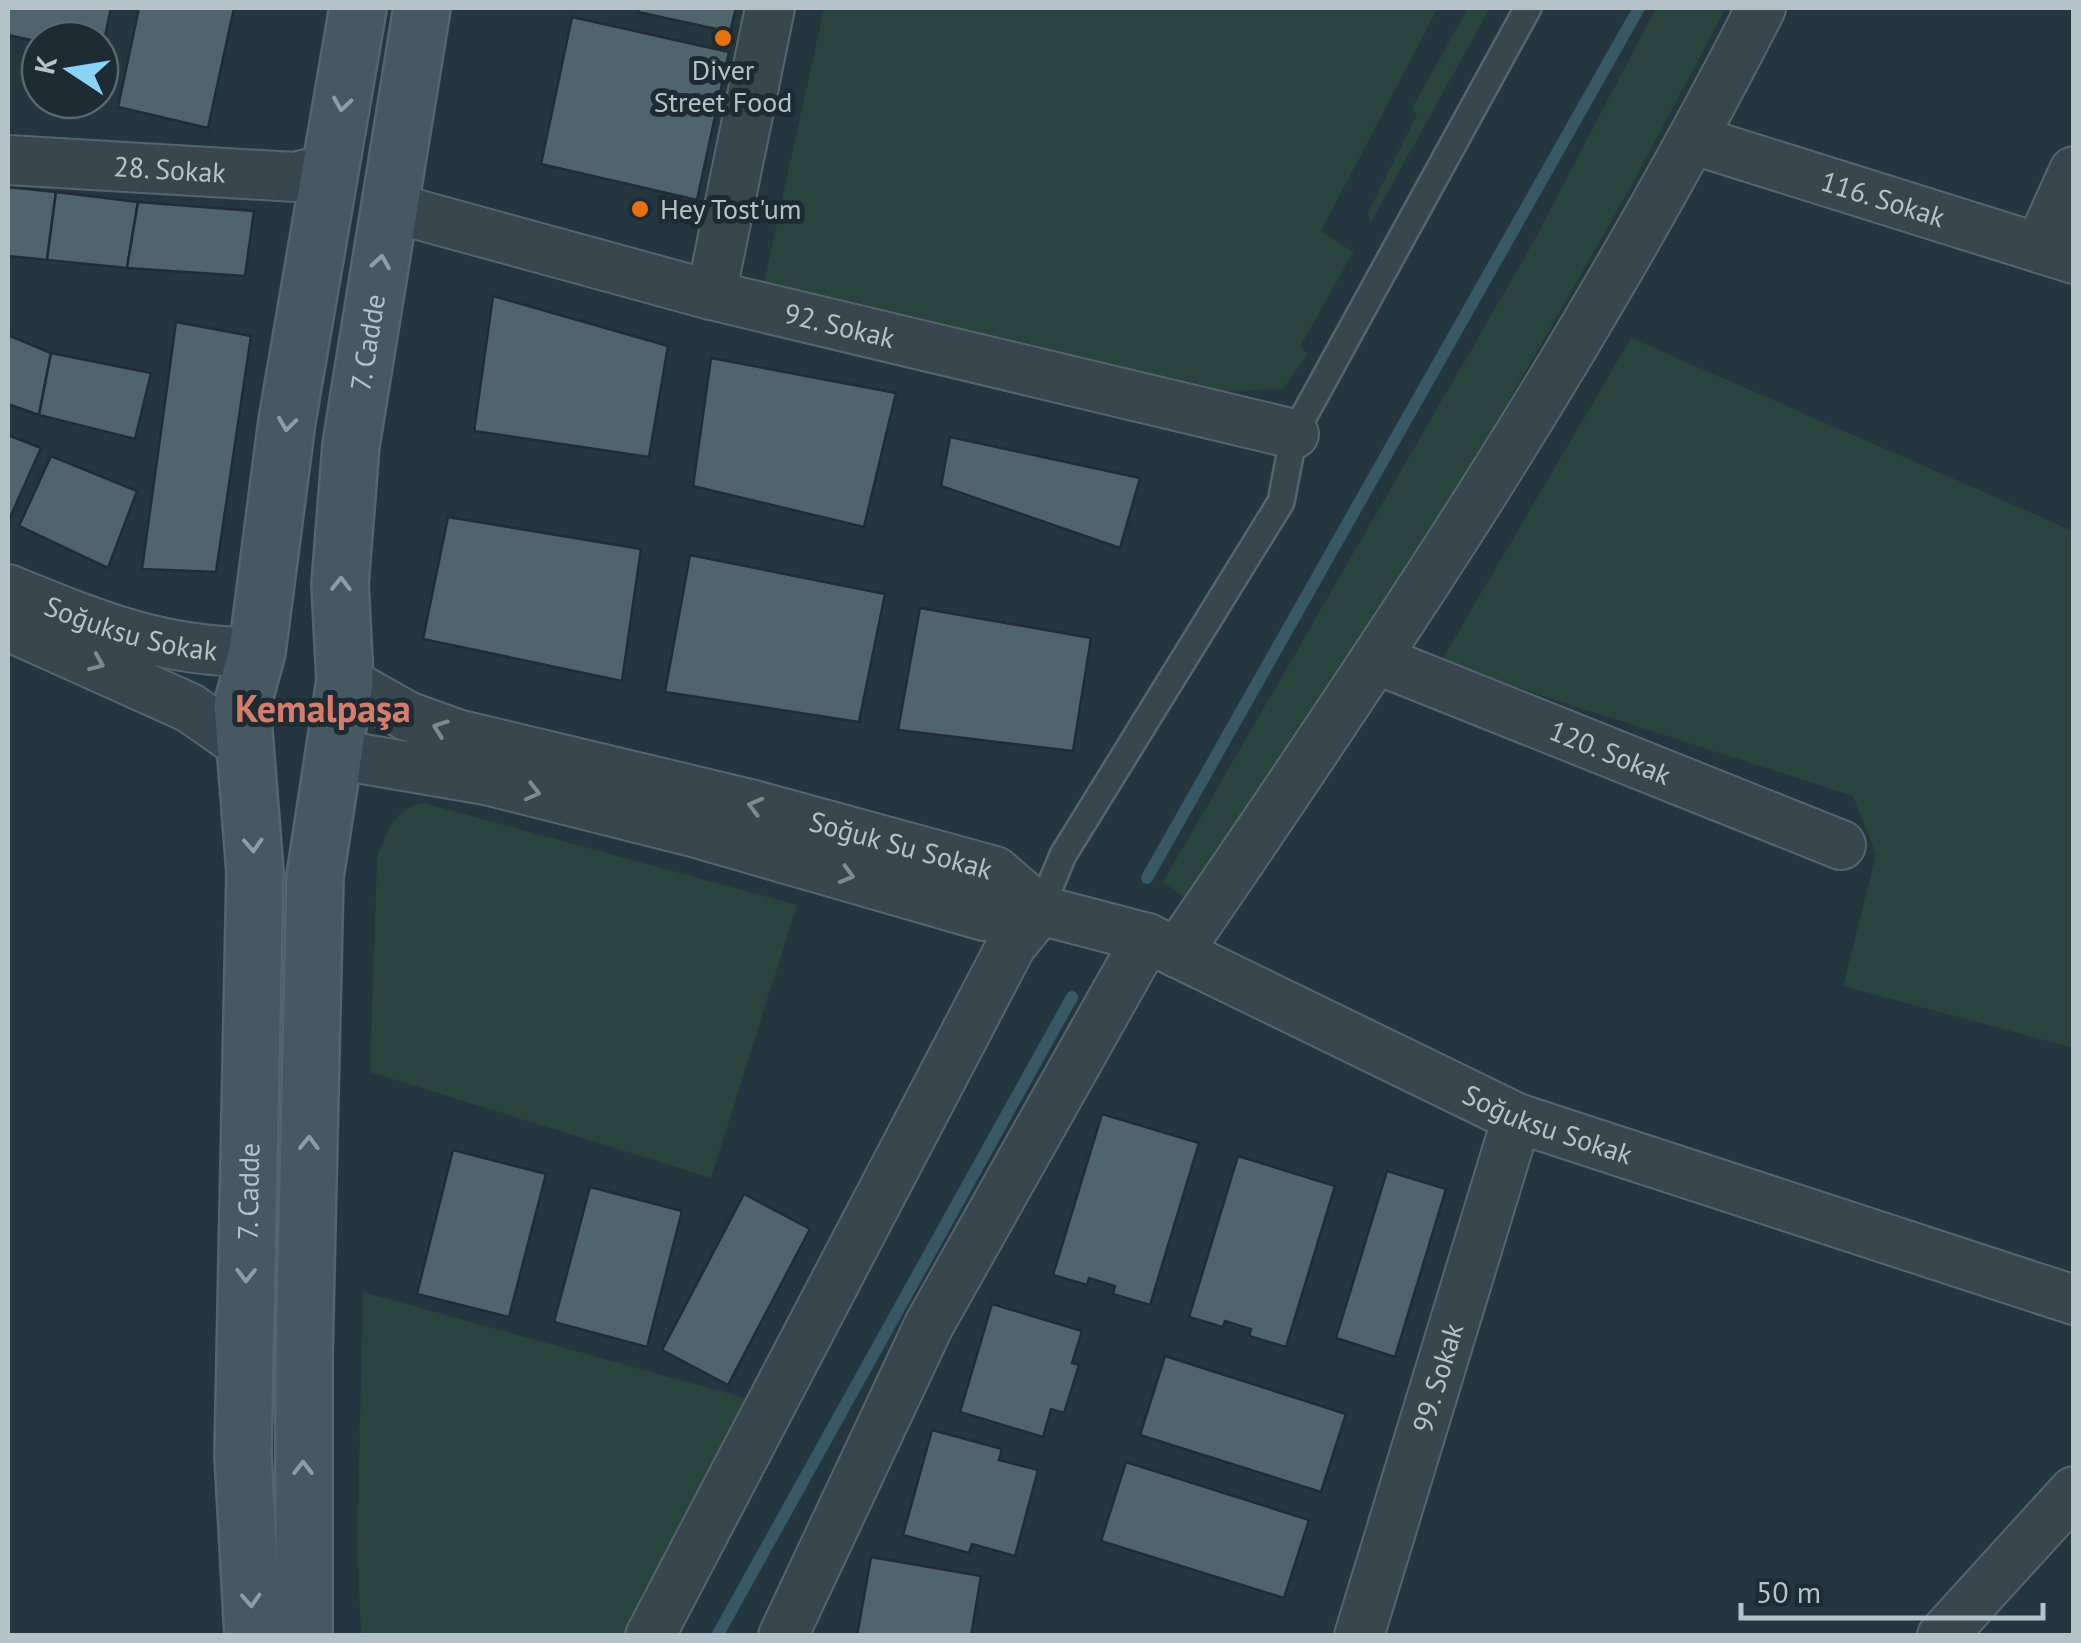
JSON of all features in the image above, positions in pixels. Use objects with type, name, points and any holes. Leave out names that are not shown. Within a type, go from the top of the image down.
[{"type":"main road","points":[[345,681],[285,652],[257,652],[287,420],[358,8]]},
{"type":"main road","name":"7. Cadde","points":[[334,754],[345,681],[340,584],[352,445],[422,8]]},
{"type":"main road","name":"7. Cadde","points":[[253,1636],[243,1454],[254,872],[242,706],[257,652]]},
{"type":"main road","points":[[246,748],[283,754],[334,754],[315,876],[304,1356],[304,1636]]},
{"type":"street","points":[[710,296],[770,8]]},
{"type":"street","points":[[784,1636],[929,1325],[1162,945],[1378,660],[1596,313],[1694,140],[1760,8]]},
{"type":"street","name":"116. Sokak","points":[[1694,140],[2056,254]]},
{"type":"street","name":"28. Sokak","points":[[8,160],[294,177],[332,168]]},
{"type":"street","points":[[2056,254],[2074,171]]},
{"type":"street","name":"92. Sokak","points":[[390,206],[710,296],[1294,434]]},
{"type":"street","name":"Soğuksu Sokak","points":[[8,588],[118,634],[190,651],[257,652]]},
{"type":"street","name":"Soğuksu Sokak","points":[[8,626],[190,708],[246,748]]},
{"type":"street","name":"120. Sokak","points":[[1378,660],[1841,845]]},
{"type":"street","name":"Soğuk Su Sokak","points":[[345,681],[407,716],[457,734],[750,804],[995,870],[1040,910]]},
{"type":"street","name":"Soğuk Su Sokak","points":[[334,754],[452,773],[618,813],[984,916],[1040,910]]},
{"type":"street","points":[[650,1636],[1011,946],[1040,910]]},
{"type":"street","name":"Soğuksu Sokak","points":[[1040,910],[1162,945],[1517,1118],[2074,1300]]},
{"type":"street","name":"99. Sokak","points":[[1359,1636],[1517,1118]]},
{"type":"street","points":[[1942,1636],[2074,1492]]},
{"type":"lane","points":[[1040,910],[1063,855],[1281,502],[1294,434],[1528,8]]},
{"type":"green space","points":[[824,8],[1438,8],[1321,231],[1353,252],[1300,347],[1308,354],[1283,389],[1199,392],[811,299],[764,282]]},
{"type":"green space","points":[[1468,8],[1490,8],[1370,224],[1368,213],[1417,114],[1411,110]]},
{"type":"green space","points":[[1656,8],[1726,8],[1630,188],[1463,481],[1189,900],[1163,882],[1530,248]]},
{"type":"green space","points":[[1631,338],[2073,531],[2073,1048],[1843,986],[1876,854],[1853,796],[1440,663]]},
{"type":"green space","points":[[424,803],[797,905],[711,1178],[370,1072],[377,858],[399,815]]},
{"type":"green space","points":[[363,1292],[749,1399],[629,1635],[361,1636],[357,1546]]},
{"type":"building","points":[[8,8],[111,8],[108,20],[20,20],[20,38],[8,35]]},
{"type":"building","points":[[139,8],[234,8],[208,128],[120,107]]},
{"type":"building","points":[[639,8],[736,8],[730,32],[638,12]]},
{"type":"building","points":[[572,17],[729,52],[697,200],[541,164]]},
{"type":"building","points":[[8,187],[56,192],[47,260],[8,256]]},
{"type":"building","points":[[56,192],[138,202],[127,268],[47,260]]},
{"type":"building","points":[[138,202],[254,211],[245,276],[127,268]]},
{"type":"building","points":[[493,296],[668,346],[649,457],[474,431]]},
{"type":"building","points":[[176,322],[251,336],[216,572],[142,569]]},
{"type":"building","points":[[8,335],[51,353],[39,415],[8,404]]},
{"type":"building","points":[[51,353],[151,373],[135,439],[39,415]]},
{"type":"building","points":[[711,358],[896,393],[864,527],[693,486]]},
{"type":"building","points":[[8,435],[41,448],[8,522]]},
{"type":"building","points":[[950,437],[1140,478],[1120,548],[941,486]]},
{"type":"building","points":[[51,456],[137,491],[108,568],[19,526]]},
{"type":"building","points":[[448,517],[641,549],[622,681],[423,639]]},
{"type":"building","points":[[690,555],[885,594],[859,722],[665,692]]},
{"type":"building","points":[[920,608],[1091,638],[1073,751],[898,730]]},
{"type":"building","points":[[1102,1114],[1199,1143],[1150,1305],[1113,1294],[1115,1286],[1089,1278],[1087,1285],[1053,1275]]},
{"type":"building","points":[[453,1150],[546,1174],[509,1317],[417,1294]]},
{"type":"building","points":[[1238,1156],[1335,1186],[1286,1347],[1249,1336],[1251,1329],[1225,1321],[1223,1327],[1189,1317]]},
{"type":"building","points":[[1387,1171],[1446,1189],[1395,1357],[1336,1338]]},
{"type":"building","points":[[590,1187],[682,1211],[647,1347],[554,1322]]},
{"type":"building","points":[[744,1194],[810,1229],[728,1385],[662,1350]]},
{"type":"building","points":[[992,1304],[1082,1331],[1072,1363],[1079,1365],[1064,1413],[1051,1409],[1043,1437],[960,1412]]},
{"type":"building","points":[[1165,1356],[1346,1414],[1321,1492],[1140,1435]]},
{"type":"building","points":[[932,1430],[1002,1449],[999,1460],[1038,1470],[1015,1556],[972,1544],[969,1553],[903,1535]]},
{"type":"building","points":[[1126,1462],[1309,1520],[1284,1598],[1101,1541]]},
{"type":"building","points":[[871,1557],[981,1576],[971,1636],[857,1636]]},
{"type":"waterway","points":[[1147,878],[1639,8]]},
{"type":"waterway","points":[[717,1636],[1072,997]]},
{"type":"place","name":"Diver Street Food","points":[[723,38]]},
{"type":"place","name":"Hey Tost'um","points":[[640,209]]},
{"type":"district","name":"Kemalpaşa","points":[[323,709]]}]
